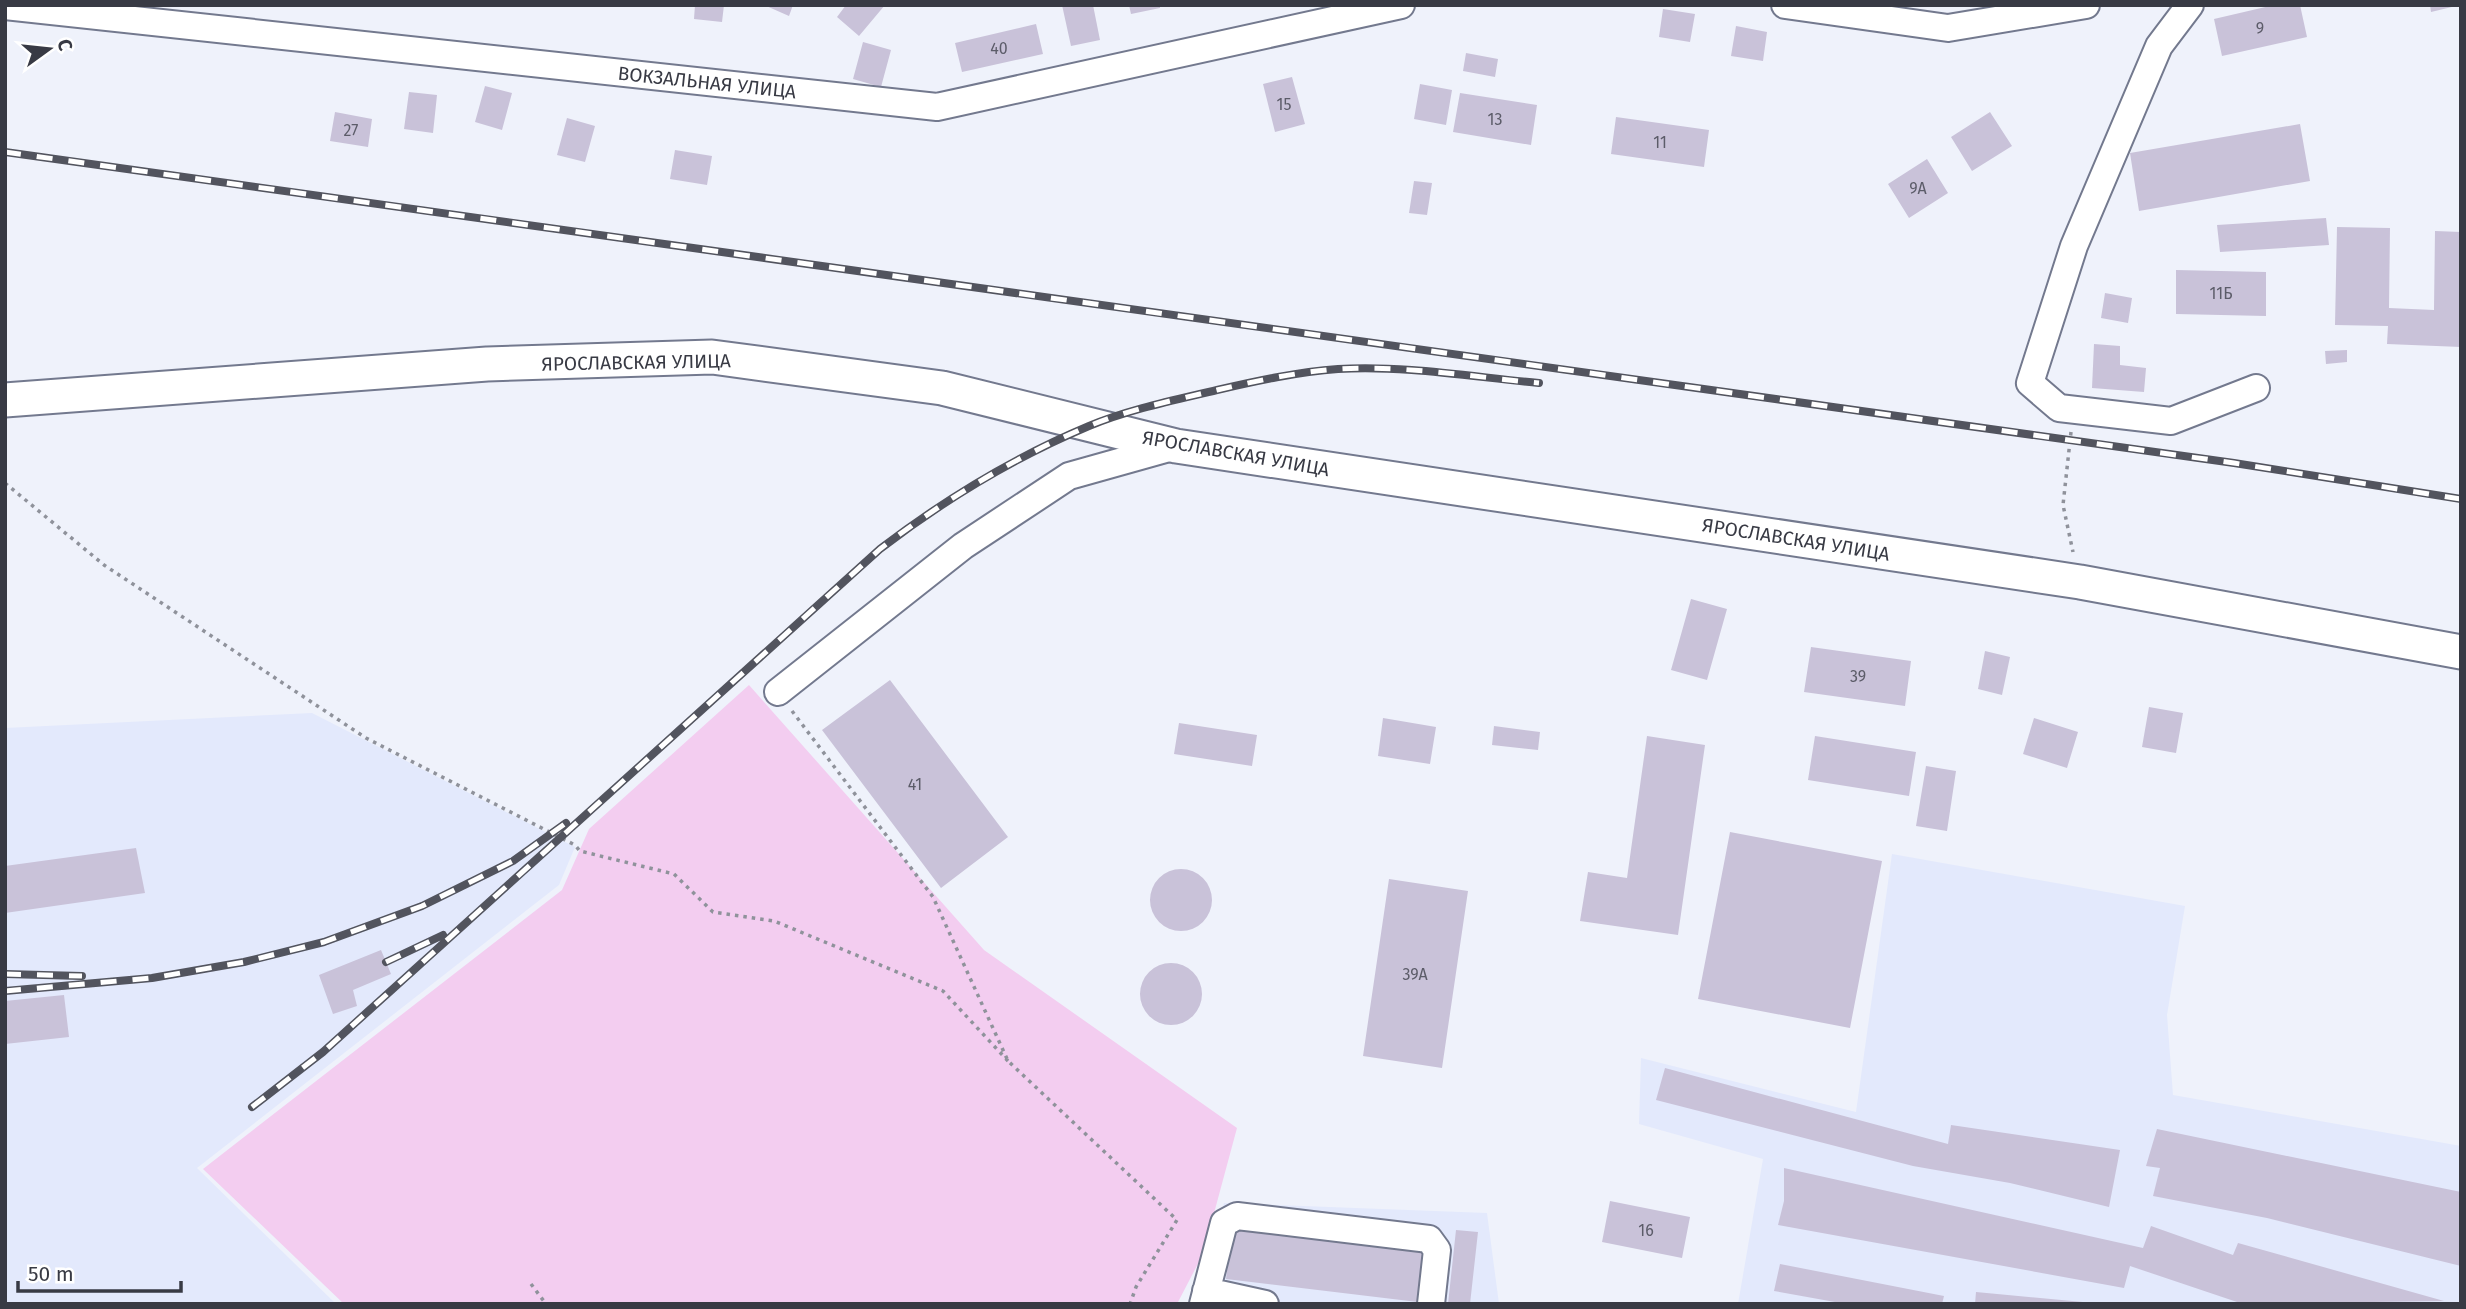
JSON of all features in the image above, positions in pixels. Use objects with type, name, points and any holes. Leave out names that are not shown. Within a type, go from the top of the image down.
[{"type":"main road","name":"ЯРОСЛАВСКАЯ УЛИЦА","points":[[5,400],[487,364],[712,357],[942,388],[1176,446],[2080,582],[2461,652]]},
{"type":"street","name":"ВОКЗАЛЬНАЯ УЛИЦА","points":[[5,6],[159,14],[937,107],[1401,5]]},
{"type":"street","points":[[1785,5],[1948,28],[2086,5]]},
{"type":"street","points":[[2190,5],[2159,46],[2074,246],[2030,383],[2059,408],[2171,421],[2256,388]]},
{"type":"street","points":[[778,692],[963,546],[1069,477],[1176,446]]},
{"type":"street","points":[[1265,1304],[1205,1298],[1224,1223],[1237,1216],[1429,1238],[1437,1250],[1431,1304]]},
{"type":"path","points":[[2072,424],[2063,505],[2080,582]]},
{"type":"path","points":[[5,484],[104,565],[366,738],[575,845],[580,851],[674,874],[713,912],[774,921],[943,991],[1008,1061],[1177,1220],[1136,1287],[1130,1304]]},
{"type":"path","points":[[778,692],[933,897],[1008,1061]]},
{"type":"path","points":[[531,1284],[546,1304]]},
{"type":"shaded area","points":[[749,685],[984,950],[1237,1128],[1203,1254],[1177,1304],[344,1304],[203,1169],[562,890],[589,829]]},
{"type":"shaded area","points":[[312,713],[575,847],[559,885],[197,1168],[336,1304],[5,1304],[5,728]]},
{"type":"shaded area","points":[[1892,854],[2185,906],[2167,1015],[2173,1095],[2461,1146],[2461,1304],[1738,1304],[1763,1159],[1639,1124],[1641,1058],[1856,1112]]},
{"type":"shaded area","points":[[1224,1203],[1487,1213],[1499,1304],[1197,1304]]},
{"type":"building","points":[[695,5],[724,5],[722,22],[694,19]]},
{"type":"building","points":[[764,5],[793,5],[789,16]]},
{"type":"building","points":[[846,5],[885,5],[859,36],[837,17]]},
{"type":"building","points":[[1062,5],[1093,5],[1100,40],[1071,46]]},
{"type":"building","points":[[1129,5],[1160,5],[1160,8],[1131,14]]},
{"type":"building","points":[[2274,5],[2300,5],[2307,37],[2222,56],[2214,19]]},
{"type":"building","points":[[2430,5],[2456,5],[2456,6],[2431,12]]},
{"type":"building","points":[[1663,9],[1695,14],[1690,42],[1659,37]]},
{"type":"building","points":[[1036,24],[1043,54],[962,72],[955,43]]},
{"type":"building","points":[[1736,26],[1767,32],[1763,61],[1731,56]]},
{"type":"building","points":[[863,42],[891,50],[881,87],[853,79]]},
{"type":"building","points":[[1466,53],[1498,59],[1495,77],[1463,71]]},
{"type":"building","points":[[1292,77],[1305,124],[1275,132],[1263,84]]},
{"type":"building","points":[[1420,84],[1452,90],[1446,125],[1414,119]]},
{"type":"building","points":[[485,86],[512,93],[502,130],[475,122]]},
{"type":"building","points":[[409,92],[437,95],[433,133],[404,129]]},
{"type":"building","points":[[1460,93],[1537,105],[1531,145],[1453,132]]},
{"type":"building","points":[[335,112],[372,119],[368,147],[330,141]]},
{"type":"building","points":[[1990,112],[2012,146],[1972,171],[1951,137]]},
{"type":"building","points":[[1616,117],[1709,130],[1704,167],[1611,154]]},
{"type":"building","points":[[567,118],[595,126],[585,162],[557,155]]},
{"type":"building","points":[[2300,124],[2310,181],[2139,211],[2130,153]]},
{"type":"building","points":[[675,150],[712,156],[707,185],[670,179]]},
{"type":"building","points":[[1927,159],[1948,193],[1909,218],[1888,184]]},
{"type":"building","points":[[1414,181],[1432,183],[1427,215],[1409,213]]},
{"type":"building","points":[[2326,218],[2329,245],[2220,252],[2217,225]]},
{"type":"building","points":[[2337,227],[2390,228],[2389,308],[2434,310],[2435,231],[2461,232],[2461,347],[2387,344],[2388,326],[2335,325]]},
{"type":"building","points":[[2176,270],[2266,272],[2266,316],[2176,314]]},
{"type":"building","points":[[2105,293],[2132,298],[2128,323],[2101,318]]},
{"type":"building","points":[[2094,344],[2120,346],[2120,365],[2146,368],[2144,392],[2092,388]]},
{"type":"building","points":[[2347,350],[2347,362],[2326,364],[2325,351]]},
{"type":"building","points":[[1691,599],[1727,609],[1707,680],[1671,670]]},
{"type":"building","points":[[1811,647],[1911,661],[1905,706],[1804,692]]},
{"type":"building","points":[[1985,651],[2010,657],[2002,695],[1978,689]]},
{"type":"building","points":[[890,680],[1008,837],[941,888],[822,730]]},
{"type":"building","points":[[2149,707],[2183,713],[2176,753],[2142,747]]},
{"type":"building","points":[[1383,718],[1436,727],[1430,764],[1378,756]]},
{"type":"building","points":[[2034,718],[2078,732],[2067,768],[2023,754]]},
{"type":"building","points":[[1179,723],[1257,735],[1252,766],[1174,754]]},
{"type":"building","points":[[1494,726],[1540,732],[1538,750],[1492,745]]},
{"type":"building","points":[[1647,736],[1705,745],[1678,935],[1580,921],[1588,872],[1627,878]]},
{"type":"building","points":[[1815,736],[1916,752],[1909,796],[1808,780]]},
{"type":"building","points":[[1926,766],[1956,771],[1947,831],[1916,826]]},
{"type":"building","points":[[1730,832],[1882,861],[1850,1028],[1698,999]]},
{"type":"building","points":[[136,848],[145,893],[5,913],[5,866]]},
{"type":"building","points":[[1181,869],[1203,878],[1212,900],[1203,922],[1181,931],[1159,922],[1150,900],[1159,878]]},
{"type":"building","points":[[1389,879],[1468,891],[1442,1068],[1363,1056]]},
{"type":"building","points":[[381,950],[391,974],[353,990],[357,1006],[333,1014],[319,975]]},
{"type":"building","points":[[1171,963],[1193,972],[1202,994],[1193,1016],[1171,1025],[1149,1016],[1140,994],[1149,972]]},
{"type":"building","points":[[64,995],[69,1037],[5,1044],[5,1001]]},
{"type":"building","points":[[1665,1068],[1948,1144],[1951,1125],[2120,1150],[2109,1207],[2010,1183],[1913,1166],[1656,1100]]},
{"type":"building","points":[[2157,1129],[2461,1192],[2461,1266],[2267,1218],[2153,1196],[2160,1168],[2146,1166]]},
{"type":"building","points":[[1784,1168],[2143,1248],[2151,1226],[2233,1255],[2238,1243],[2444,1301],[2243,1304],[2130,1266],[2124,1288],[1778,1225],[1784,1201]]},
{"type":"building","points":[[1610,1201],[1690,1217],[1682,1258],[1602,1242]]},
{"type":"building","points":[[1232,1229],[1432,1253],[1426,1303],[1226,1279]]},
{"type":"building","points":[[1456,1230],[1478,1232],[1470,1304],[1448,1304]]},
{"type":"building","points":[[1780,1264],[1944,1296],[1942,1304],[1846,1304],[1774,1291]]},
{"type":"building","points":[[1976,1292],[2083,1302],[2083,1304],[1975,1304]]},
{"type":"railway","points":[[5,152],[2234,463],[2461,499]]},
{"type":"railway","points":[[252,1107],[323,1052],[880,549],[929,513],[1007,466],[1061,438],[1120,415],[1217,390],[1292,375],[1363,368],[1438,372],[1539,383]]},
{"type":"railway","points":[[5,991],[152,978],[244,962],[324,942],[422,906],[513,861],[566,823]]},
{"type":"railway","points":[[386,962],[443,935]]},
{"type":"railway","points":[[5,974],[82,976]]}]
